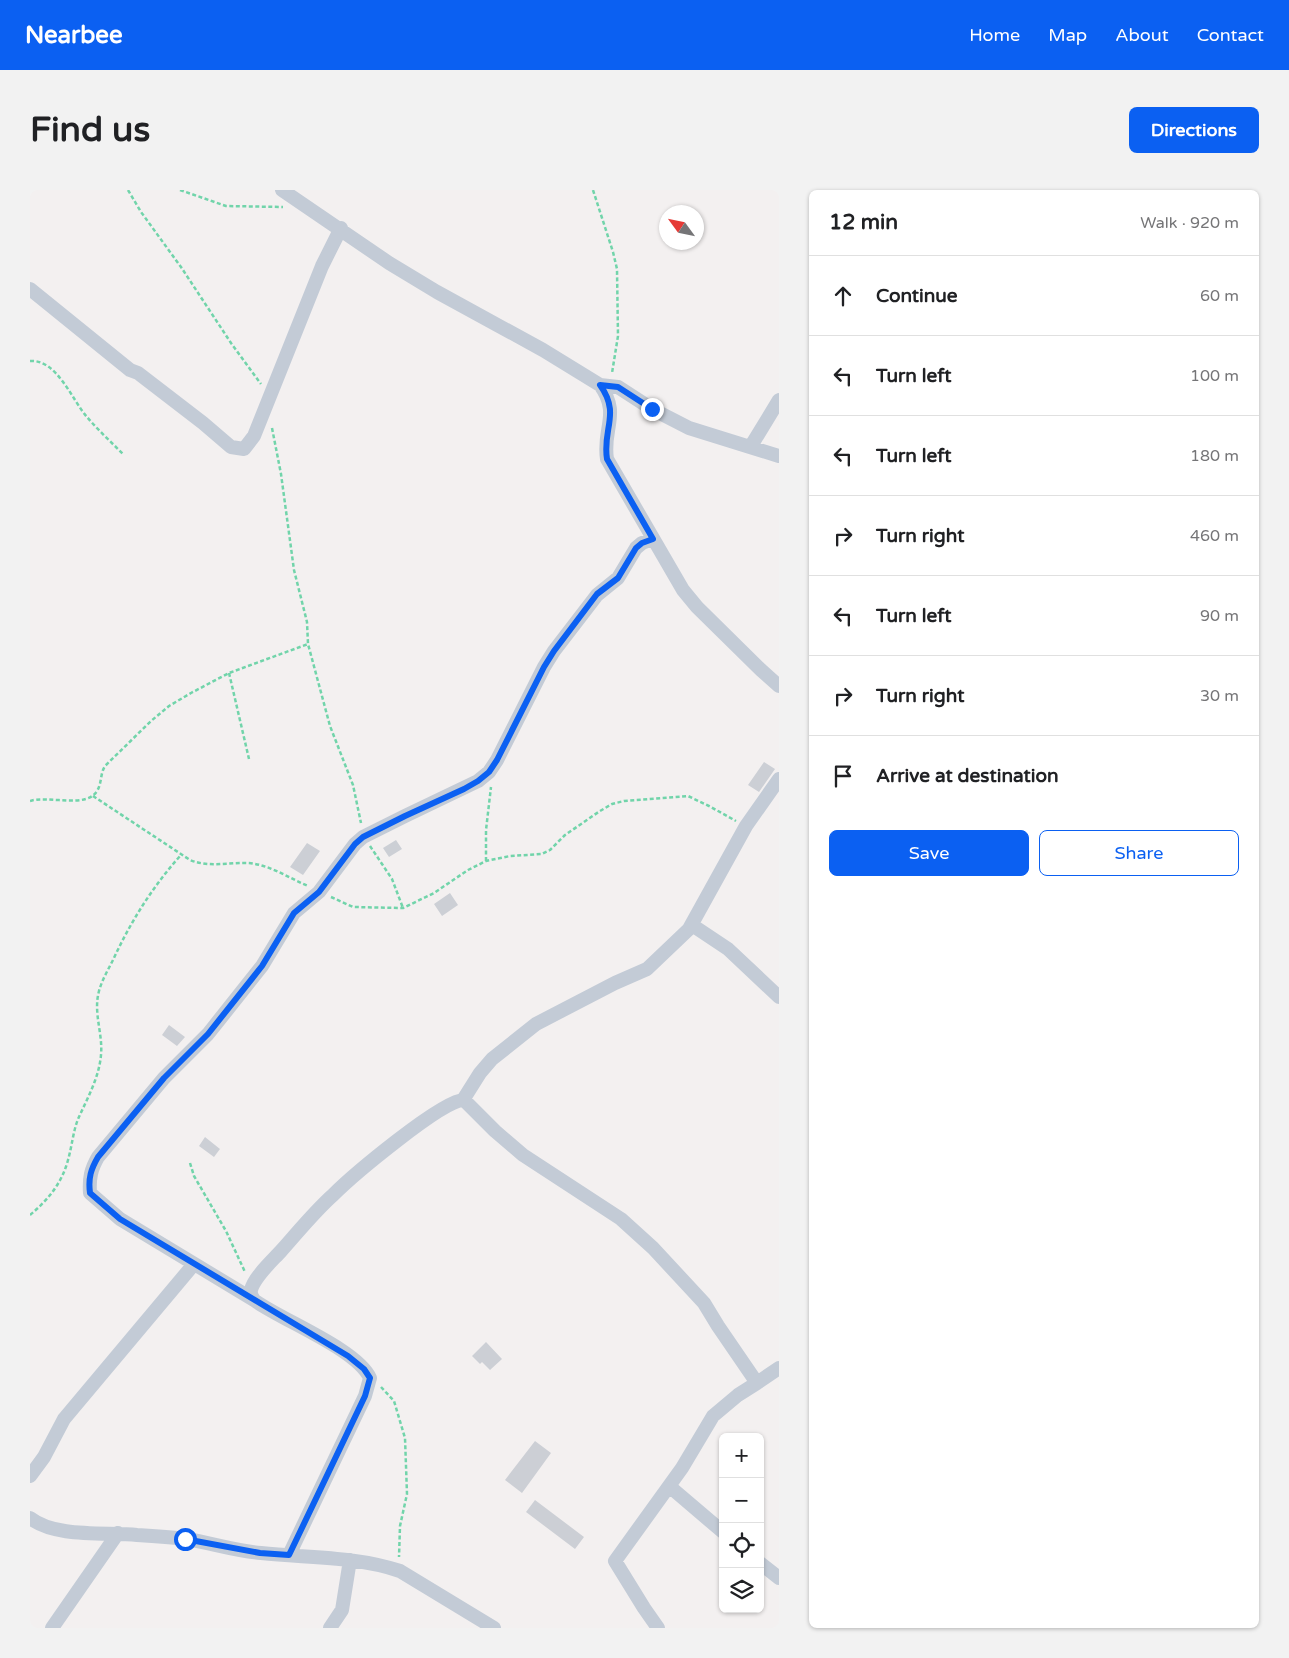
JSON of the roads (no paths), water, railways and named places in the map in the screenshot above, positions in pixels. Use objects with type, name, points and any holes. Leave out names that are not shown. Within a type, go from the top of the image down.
[{"type":"street","points":[[282,190],[341,228],[389,263],[603,385],[618,387],[652,409],[689,428],[779,456]]},
{"type":"street","points":[[30,289],[130,370],[203,423],[231,447],[244,449],[254,436],[322,266],[341,228]]},
{"type":"street","points":[[603,385],[610,404],[610,420],[606,444],[607,459],[653,539],[691,600],[760,670],[779,686]]},
{"type":"street","points":[[751,446],[779,400]]},
{"type":"street","points":[[289,1555],[365,1396],[370,1382],[369,1376],[364,1369],[348,1356],[253,1294],[194,1264],[120,1219],[90,1193],[91,1169],[98,1157],[164,1078],[208,1034],[256,974],[294,913],[319,892],[348,852],[363,837],[464,789],[478,781],[494,766],[548,660],[597,594],[618,578],[636,548],[642,543],[653,539]]},
{"type":"street","points":[[253,1294],[266,1268],[333,1194],[407,1133],[446,1106],[463,1100],[480,1073],[492,1059],[536,1024],[615,983],[647,969],[689,929],[746,826],[779,779]]},
{"type":"street","points":[[692,925],[728,949],[779,997]]},
{"type":"street","points":[[463,1100],[523,1155],[609,1210],[643,1238],[673,1267],[704,1303],[757,1383]]},
{"type":"street","points":[[30,1476],[44,1457],[64,1419],[194,1264]]},
{"type":"street","points":[[658,1628],[615,1561],[669,1486],[713,1416],[738,1395],[779,1368]]},
{"type":"street","points":[[669,1486],[719,1529]]},
{"type":"street","points":[[30,1518],[49,1528],[62,1530],[185,1539],[260,1553],[366,1561],[400,1570],[494,1628]]},
{"type":"street","points":[[52,1628],[118,1533]]},
{"type":"street","points":[[330,1628],[342,1610],[350,1560]]},
{"type":"street","points":[[764,1566],[779,1578]]}]
